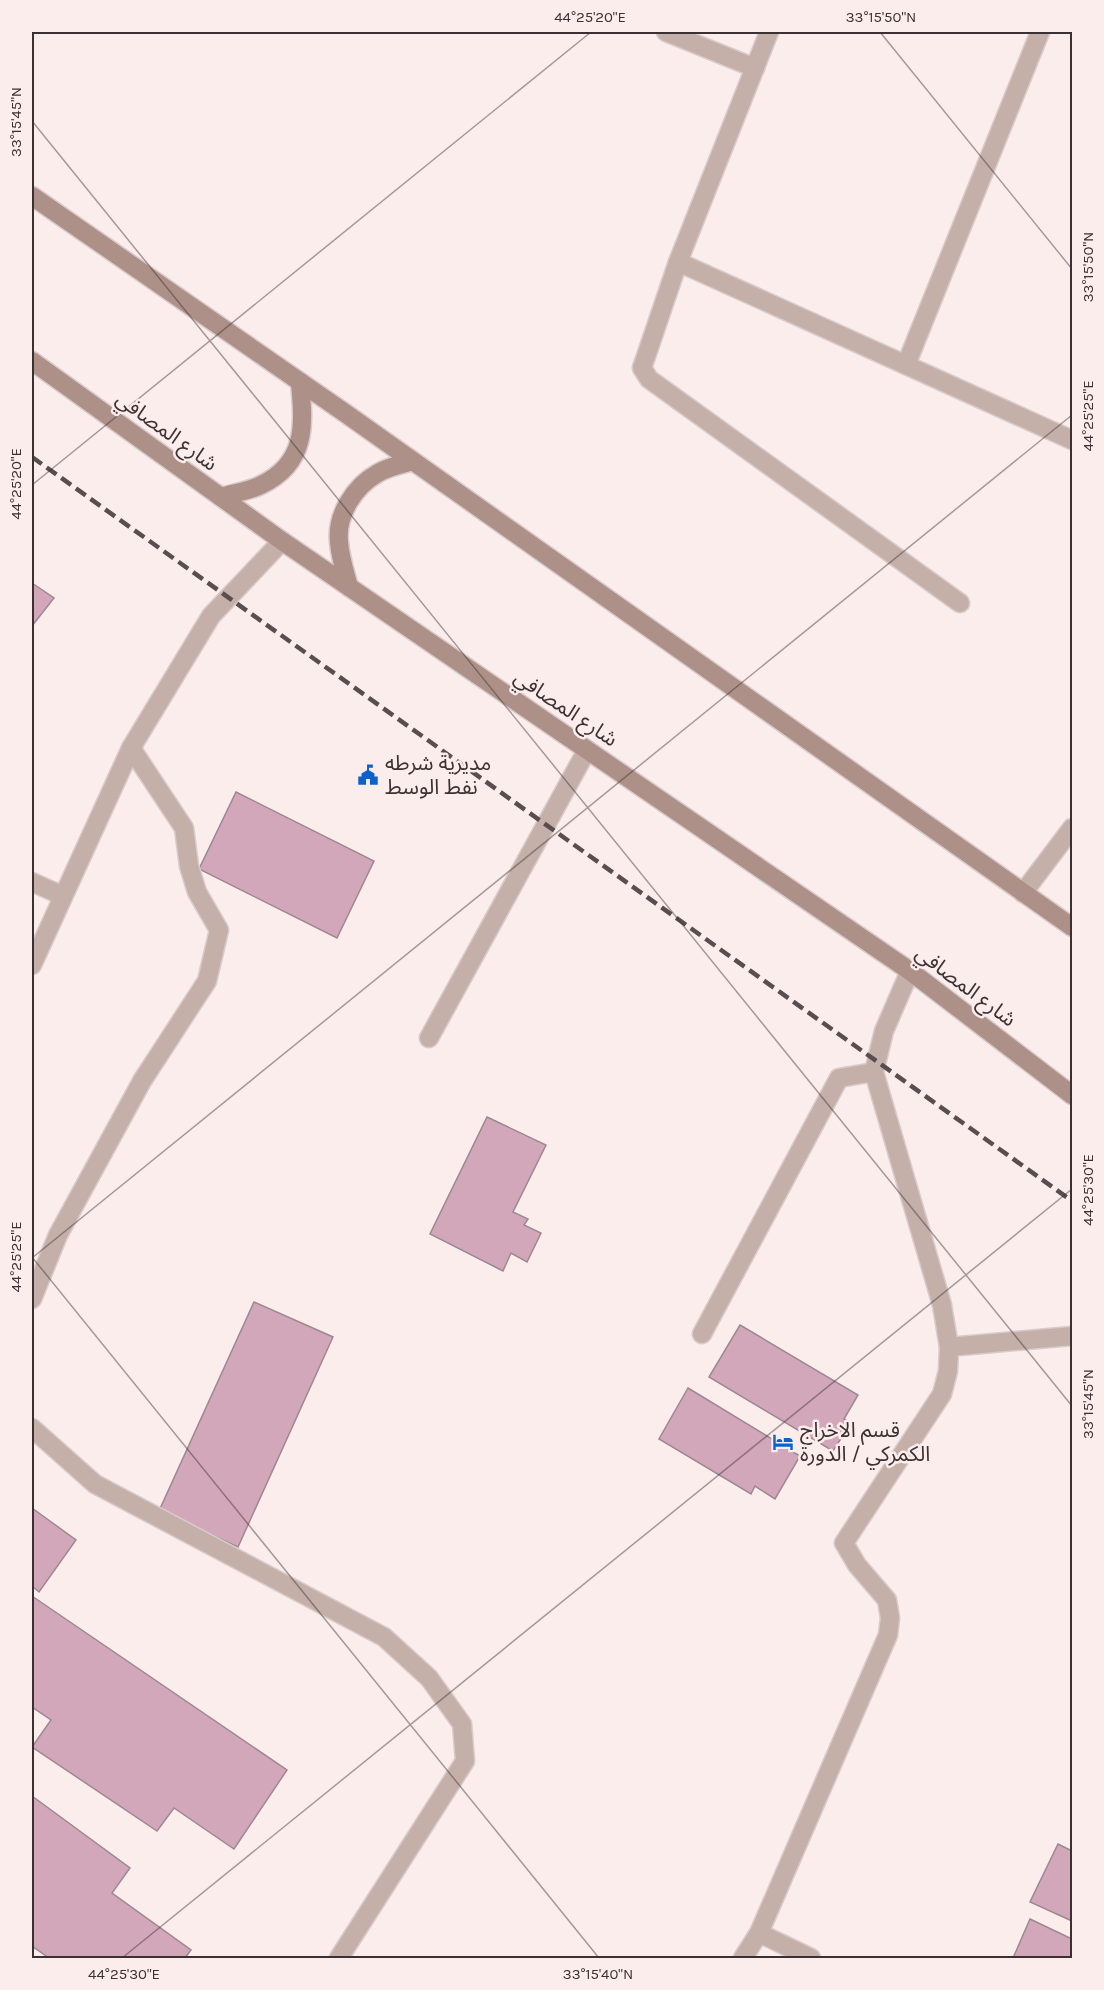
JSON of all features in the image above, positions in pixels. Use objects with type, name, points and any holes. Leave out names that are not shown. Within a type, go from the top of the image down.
[{"type":"main road","points":[[32,196],[413,460],[1072,927]]},
{"type":"main road","name":"شارع المصافي","points":[[32,361],[282,541],[910,971],[1072,1095]]},
{"type":"main road","points":[[221,497],[260,486],[277,475],[291,460],[300,442],[304,422],[300,382]]},
{"type":"main road","points":[[349,587],[338,539],[341,519],[349,500],[362,484],[379,472],[413,460]]},
{"type":"street","points":[[666,32],[755,68]]},
{"type":"street","points":[[769,32],[678,262],[642,368],[649,379],[960,603]]},
{"type":"street","points":[[906,365],[1040,32]]},
{"type":"street","points":[[678,262],[1072,440]]},
{"type":"street","points":[[32,966],[131,748],[211,616],[282,541]]},
{"type":"street","points":[[32,1299],[58,1235],[142,1081],[207,981],[219,930],[197,892],[189,866],[184,828],[131,748]]},
{"type":"street","points":[[429,1038],[587,750]]},
{"type":"street","points":[[1023,893],[1072,828]]},
{"type":"street","points":[[32,882],[63,896]]},
{"type":"street","points":[[743,1959],[759,1934],[888,1635],[890,1618],[887,1600],[858,1565],[844,1543],[942,1394],[948,1371],[950,1347],[942,1305],[874,1072],[884,1031],[910,971]]},
{"type":"street","points":[[702,1334],[839,1078],[874,1072]]},
{"type":"street","points":[[950,1347],[1072,1336]]},
{"type":"street","points":[[32,1428],[95,1484],[384,1637],[429,1678],[462,1724],[465,1761],[339,1959]]},
{"type":"street","points":[[759,1934],[811,1959]]},
{"type":"building","points":[[32,583],[54,598],[32,626]]},
{"type":"building","points":[[236,792],[374,861],[337,938],[199,869]]},
{"type":"building","points":[[487,1117],[546,1145],[513,1212],[528,1219],[524,1225],[541,1233],[527,1262],[511,1253],[503,1271],[430,1234]]},
{"type":"building","points":[[254,1302],[333,1337],[238,1547],[159,1511]]},
{"type":"building","points":[[740,1325],[858,1395],[844,1419],[851,1423],[833,1451],[709,1377]]},
{"type":"building","points":[[688,1388],[800,1456],[775,1499],[755,1486],[751,1494],[659,1439]]},
{"type":"building","points":[[32,1508],[76,1540],[39,1592],[32,1586]]},
{"type":"building","points":[[32,1596],[287,1770],[234,1849],[174,1808],[157,1831],[32,1747],[51,1720],[32,1707]]},
{"type":"building","points":[[32,1796],[130,1868],[112,1893],[191,1950],[185,1958],[49,1958],[32,1946]]},
{"type":"building","points":[[1058,1844],[1072,1851],[1072,1921],[1030,1902]]},
{"type":"building","points":[[1030,1919],[1072,1939],[1072,1958],[1013,1958]]},
{"type":"railway","points":[[32,457],[1072,1201]]},
{"type":"place","name":"مديرية شرطه نفط الوسط","points":[[368,775]]},
{"type":"place","name":"قسم الاخراج الكمركي / الدورة","points":[[783,1442]]}]
